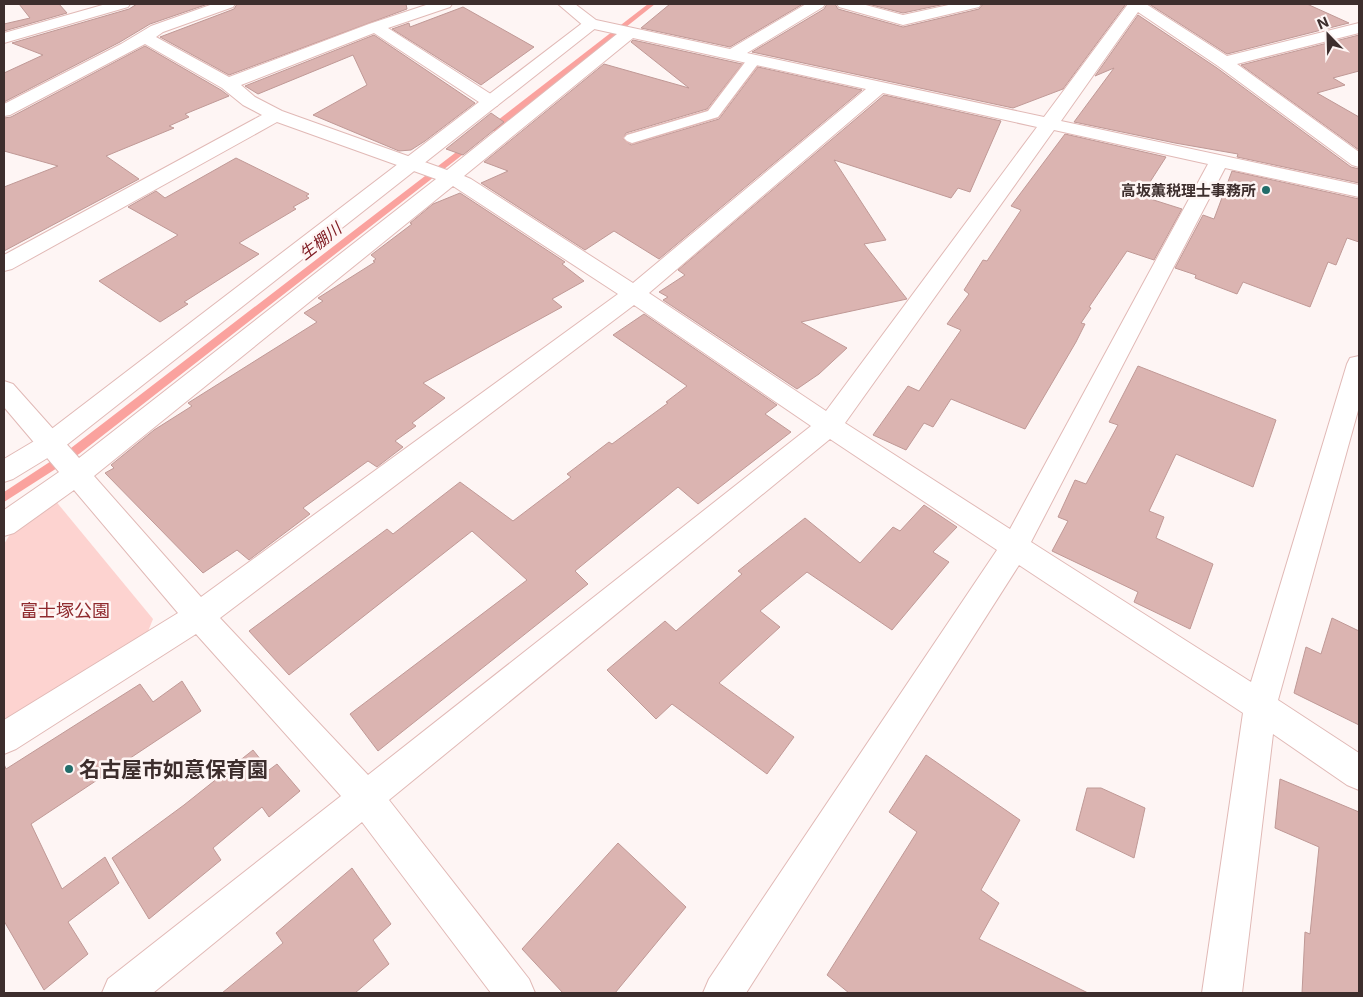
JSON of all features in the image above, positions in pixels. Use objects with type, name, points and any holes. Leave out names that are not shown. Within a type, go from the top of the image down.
[{"type":"street","points":[[4,38],[122,4]]},
{"type":"street","points":[[4,111],[144,38],[157,29],[227,4]]},
{"type":"street","points":[[228,84],[375,27],[444,4]]},
{"type":"street","points":[[566,4],[598,26],[1359,191]]},
{"type":"street","points":[[783,4],[801,13]]},
{"type":"street","points":[[732,55],[817,4]]},
{"type":"street","points":[[845,4],[903,20],[973,4]]},
{"type":"street","points":[[122,993],[829,426],[1136,4],[1224,62],[1359,161]]},
{"type":"street","points":[[4,525],[63,460],[409,164],[491,102],[598,26]]},
{"type":"street","points":[[375,27],[491,102]]},
{"type":"street","points":[[1224,62],[1359,28]]},
{"type":"street","points":[[4,472],[63,460],[442,175],[627,32]]},
{"type":"street","points":[[144,38],[228,84],[249,101],[276,115],[464,183],[634,294],[1014,548],[1260,706],[1359,773]]},
{"type":"street","points":[[4,738],[199,616],[634,294],[879,87]]},
{"type":"street","points":[[4,264],[276,115]]},
{"type":"street","points":[[723,993],[1014,548],[1218,160]]},
{"type":"street","points":[[1222,993],[1260,706],[1354,407],[1359,364]]},
{"type":"street","points":[[4,390],[199,616],[365,797],[516,993]]},
{"type":"lane","points":[[632,138],[714,114],[754,60]]},
{"type":"green space","name":"富士塚公園","points":[[54,499],[153,619],[147,634],[4,720],[4,544],[19,520]]},
{"type":"building","points":[[19,4],[59,4],[67,13],[4,31],[4,24],[30,18]]},
{"type":"building","points":[[137,4],[208,4],[150,24],[120,42],[4,102],[4,73],[43,55],[12,43],[129,9]]},
{"type":"building","points":[[237,4],[406,4],[407,9],[229,75],[160,37],[234,9]]},
{"type":"building","points":[[670,4],[803,4],[730,47],[641,28]]},
{"type":"building","points":[[827,4],[835,4],[838,9],[903,27],[979,9],[983,4],[1126,4],[1063,89],[1013,108],[752,52],[824,9]]},
{"type":"building","points":[[868,4],[945,4],[903,13]]},
{"type":"building","points":[[1149,4],[1307,4],[1349,23],[1227,54]]},
{"type":"building","points":[[463,7],[534,47],[481,85],[392,29],[409,23],[410,27]]},
{"type":"building","points":[[1138,15],[1217,68],[1351,167],[1359,169],[1359,183],[1237,157],[1238,154],[1074,122],[1114,68],[1095,76]]},
{"type":"building","points":[[374,35],[475,103],[411,150],[399,151],[313,115],[367,85],[353,55],[258,94],[245,86]]},
{"type":"building","points":[[1359,35],[1359,71],[1333,78],[1345,85],[1317,93],[1359,117],[1359,150],[1241,65]]},
{"type":"building","points":[[633,40],[742,64],[707,109],[626,133],[623,139],[631,145],[719,119],[758,67],[862,90],[659,259],[614,231],[585,250],[481,183],[508,171],[484,162],[604,64],[689,88],[631,42]]},
{"type":"building","points":[[145,46],[229,96],[185,114],[189,117],[169,126],[174,128],[106,156],[139,179],[4,251],[4,187],[58,166],[4,151],[4,118],[11,117]]},
{"type":"building","points":[[884,95],[1001,121],[970,192],[958,188],[951,198],[834,160],[886,240],[864,244],[907,299],[801,322],[847,348],[819,374],[797,389],[663,300],[668,297],[659,292],[685,275],[678,270]]},
{"type":"building","points":[[491,113],[504,122],[463,155],[446,149]]},
{"type":"building","points":[[1065,134],[1166,157],[1141,196],[1182,209],[1154,260],[1127,251],[1089,307],[1091,308],[1081,323],[1085,324],[1076,342],[1025,429],[951,399],[933,427],[924,423],[906,450],[873,435],[908,386],[919,391],[961,330],[947,324],[969,294],[964,290],[983,260],[987,261],[1021,210],[1011,206]]},
{"type":"building","points":[[236,158],[309,194],[306,196],[309,198],[293,207],[296,209],[239,243],[259,254],[184,302],[188,304],[160,322],[99,281],[178,235],[128,207],[156,191],[165,198]]},
{"type":"building","points":[[1232,171],[1359,199],[1359,242],[1347,238],[1336,265],[1328,262],[1310,307],[1243,282],[1237,294],[1195,278],[1196,275],[1175,268],[1203,215],[1214,219]]},
{"type":"building","points":[[460,193],[565,262],[562,264],[584,281],[552,299],[562,307],[423,383],[445,398],[412,423],[416,426],[395,441],[403,447],[377,467],[368,461],[303,508],[310,514],[249,560],[237,550],[203,573],[105,473],[114,468],[111,465],[154,430],[192,406],[188,403],[317,322],[304,313],[323,301],[318,298],[375,262],[373,261],[376,259],[371,255],[412,224],[410,223],[433,204]]},
{"type":"building","points":[[644,314],[777,405],[765,414],[791,432],[698,504],[678,487],[575,571],[588,584],[378,751],[350,714],[527,580],[472,531],[289,675],[249,631],[387,529],[393,534],[460,482],[513,521],[571,477],[567,474],[609,442],[612,444],[668,403],[666,402],[687,386],[613,335]]},
{"type":"building","points":[[1138,366],[1276,420],[1253,487],[1176,454],[1149,511],[1164,517],[1156,538],[1213,564],[1190,629],[1134,602],[1138,592],[1052,551],[1068,521],[1058,517],[1075,480],[1086,484],[1118,425],[1109,422]]},
{"type":"building","points":[[924,505],[957,527],[933,552],[949,562],[892,630],[807,572],[760,611],[780,627],[719,683],[794,737],[767,774],[672,704],[656,719],[607,670],[665,621],[676,631],[742,574],[738,571],[805,518],[860,563],[893,527],[900,531]]},
{"type":"building","points":[[1332,618],[1359,631],[1359,725],[1294,693],[1306,647],[1321,654]]},
{"type":"building","points":[[182,681],[201,711],[31,824],[62,889],[105,857],[119,883],[68,922],[88,954],[44,990],[4,921],[4,764],[6,769],[140,684],[153,702]]},
{"type":"building","points":[[253,750],[269,770],[277,764],[300,791],[269,817],[262,807],[213,848],[221,860],[149,919],[112,858],[184,805]]},
{"type":"building","points":[[926,755],[1020,820],[981,890],[999,903],[979,939],[1088,993],[849,993],[827,975],[917,832],[889,812]]},
{"type":"building","points":[[1280,779],[1359,812],[1359,993],[1302,993],[1305,932],[1310,934],[1319,847],[1275,828]]},
{"type":"building","points":[[1087,788],[1101,788],[1145,808],[1134,858],[1076,830]]},
{"type":"building","points":[[618,843],[686,907],[615,993],[563,993],[522,949]]},
{"type":"building","points":[[352,868],[391,924],[373,940],[389,964],[355,993],[222,993],[283,943],[276,933]]},
{"type":"waterway","name":"生棚川","points":[[492,129],[652,4]]},
{"type":"waterway","name":"生棚川","points":[[4,498],[75,451],[471,145]]},
{"type":"place","name":"高坂薫税理士事務所","points":[[1266,190]]},
{"type":"place","name":"名古屋市如意保育園","points":[[69,769]]}]
